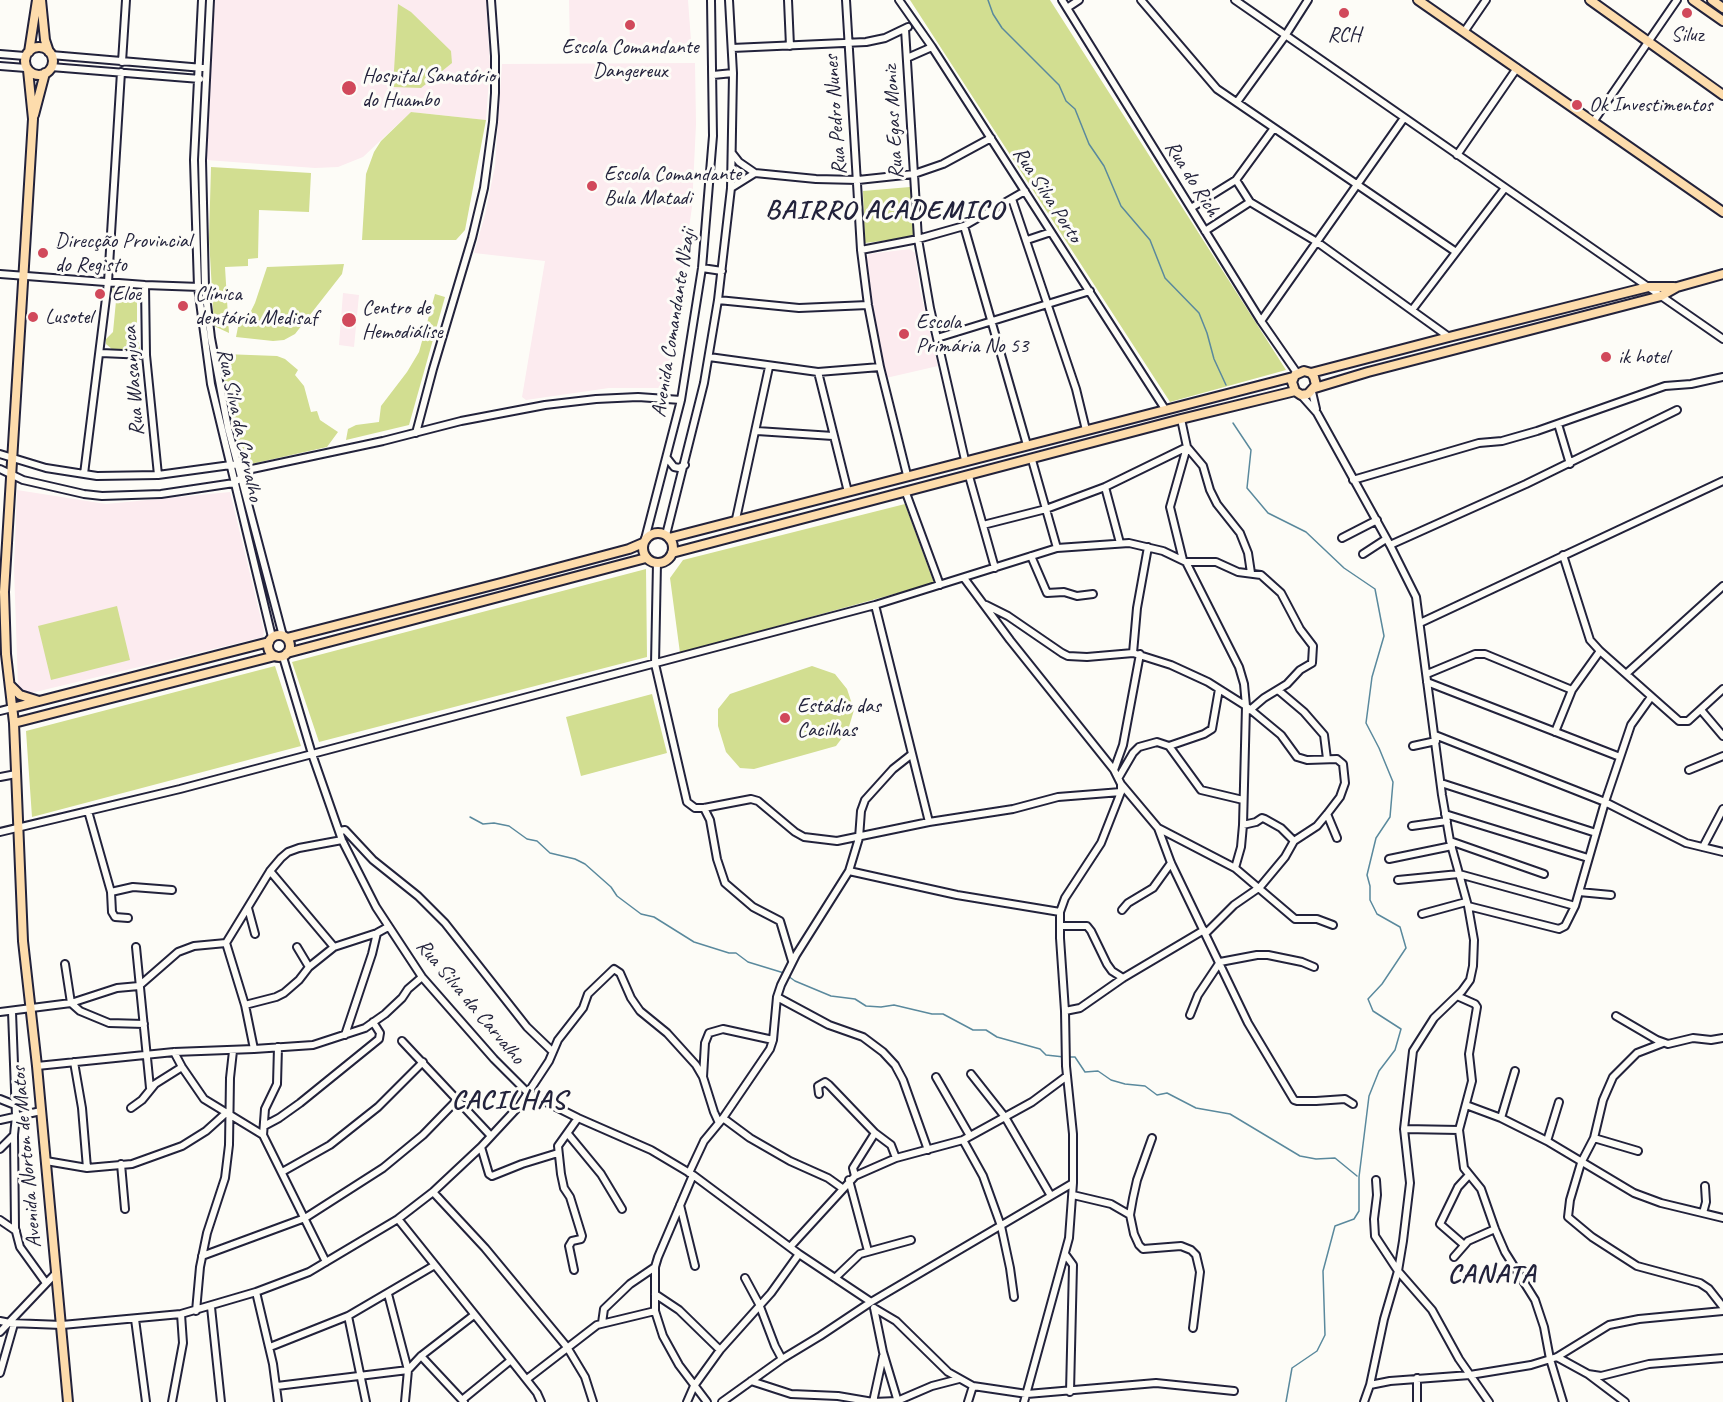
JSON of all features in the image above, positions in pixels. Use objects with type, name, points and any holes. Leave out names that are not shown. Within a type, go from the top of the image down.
[{"type":"main road","points":[[39,0],[45,40],[50,53],[48,70],[38,75],[27,69],[27,54],[39,0]]},
{"type":"main road","points":[[1418,0],[1723,212]]},
{"type":"main road","points":[[1590,0],[1723,95]]},
{"type":"main road","points":[[1693,0],[1723,21]]},
{"type":"main road","points":[[1712,0],[1723,8]]},
{"type":"main road","points":[[27,54],[39,47],[50,53]]},
{"type":"main road","name":"Avenida Norton de Matos","points":[[27,69],[33,119],[11,475],[4,514],[3,655],[10,684],[14,723],[23,941],[68,1402]]},
{"type":"main road","name":"Avenida Norton de Matos","points":[[33,119],[48,70]]},
{"type":"main road","points":[[672,553],[1181,420],[1313,390],[1368,372],[1661,296],[1677,287],[1723,274]]},
{"type":"main road","points":[[12,708],[270,640],[279,635],[285,637],[629,549],[655,533],[668,536],[848,492],[1304,371],[1311,373],[1648,287],[1677,287]]},
{"type":"main road","points":[[1311,373],[1316,380],[1313,390]]},
{"type":"main road","points":[[1295,375],[1292,382],[1298,393]]},
{"type":"main road","points":[[14,723],[282,656],[646,558],[657,563],[668,559],[672,553],[672,545],[668,536]]},
{"type":"main road","points":[[644,541],[643,551],[646,558]]},
{"type":"main road","points":[[282,656],[290,645],[285,637]]},
{"type":"main road","points":[[270,640],[269,650],[282,656]]},
{"type":"main road","points":[[10,684],[20,695],[41,702]]},
{"type":"street","points":[[122,62],[126,0]]},
{"type":"street","name":"Rua Silva da Carvalho","points":[[202,0],[194,192],[196,238],[211,384],[270,640]]},
{"type":"street","name":"Rua Silva da Carvalho","points":[[210,0],[206,68],[202,287],[228,428],[285,637]]},
{"type":"street","points":[[416,433],[472,238],[484,188],[495,93],[491,0]]},
{"type":"street","name":"Avenida Comandante N'zaji","points":[[644,541],[681,400],[702,268],[713,136],[711,0]]},
{"type":"street","name":"Avenida Comandante N'zaji","points":[[668,536],[709,357],[722,271],[731,188],[732,153],[733,73],[729,0]]},
{"type":"street","points":[[788,0],[790,46]]},
{"type":"street","name":"Rua Pedro Nunes","points":[[846,0],[861,250],[880,367],[907,475]]},
{"type":"street","name":"Rua Silva Porto","points":[[899,0],[932,47],[1165,409]]},
{"type":"street","name":"Rua do Rich","points":[[1062,0],[1295,375]]},
{"type":"street","points":[[1067,8],[1079,0]]},
{"type":"street","points":[[1141,0],[1217,89],[1456,252]]},
{"type":"street","points":[[1235,0],[1723,339]]},
{"type":"street","points":[[1237,102],[1308,0]]},
{"type":"street","points":[[1464,32],[1486,0]]},
{"type":"street","points":[[1593,122],[1677,0]]},
{"type":"street","points":[[732,48],[848,44],[885,38],[915,24]]},
{"type":"street","name":"Rua Egas Moniz","points":[[905,29],[918,239],[937,338],[965,460]]},
{"type":"street","points":[[907,58],[932,47]]},
{"type":"street","points":[[50,53],[122,62],[206,68]]},
{"type":"street","points":[[0,54],[27,54]]},
{"type":"street","points":[[0,66],[27,69]]},
{"type":"street","points":[[1457,155],[1517,68]]},
{"type":"street","points":[[48,70],[122,72],[206,79]]},
{"type":"street","points":[[84,474],[101,353],[108,282],[122,72]]},
{"type":"street","points":[[713,75],[733,73]]},
{"type":"street","points":[[1261,321],[1404,118]]},
{"type":"street","points":[[1191,208],[1236,180],[1274,128]]},
{"type":"street","points":[[732,153],[739,162],[755,173],[816,179],[858,180],[914,174],[943,164],[991,138]]},
{"type":"street","points":[[731,188],[755,173]]},
{"type":"street","points":[[1236,180],[1250,202],[1317,242],[1449,337]]},
{"type":"street","points":[[1412,310],[1505,188]]},
{"type":"street","points":[[861,250],[918,239],[964,226],[1025,191]]},
{"type":"street","points":[[194,192],[203,192]]},
{"type":"street","points":[[1012,199],[1076,389],[1086,430]]},
{"type":"street","points":[[1205,231],[1250,202]]},
{"type":"street","points":[[964,226],[1027,446]]},
{"type":"street","points":[[1027,240],[1052,232]]},
{"type":"street","points":[[196,238],[203,238]]},
{"type":"street","points":[[702,268],[722,271]]},
{"type":"street","points":[[0,274],[202,287]]},
{"type":"street","name":"Rua Wasanjuca","points":[[146,285],[146,356],[158,475]]},
{"type":"street","points":[[937,338],[1090,291]]},
{"type":"street","points":[[718,300],[799,308],[868,304]]},
{"type":"street","points":[[101,353],[146,356]]},
{"type":"street","points":[[709,357],[818,372],[880,367]]},
{"type":"street","points":[[736,519],[769,366]]},
{"type":"street","points":[[818,372],[848,492]]},
{"type":"street","points":[[1353,480],[1479,443],[1502,441],[1665,386],[1690,384],[1723,376]]},
{"type":"street","points":[[211,384],[218,382]]},
{"type":"street","points":[[1313,390],[1317,413]]},
{"type":"street","points":[[1298,393],[1317,413],[1377,520],[1416,597],[1427,678],[1427,694],[1436,738],[1445,814],[1474,940],[1470,980],[1434,1018],[1413,1051],[1404,1129],[1409,1190],[1398,1271],[1364,1402]]},
{"type":"street","points":[[0,469],[40,485],[102,496],[161,494],[234,483],[252,469],[461,421],[535,407],[596,399],[638,397],[681,400]]},
{"type":"street","points":[[1363,554],[1570,464],[1677,410]]},
{"type":"street","points":[[1181,420],[1187,447],[1203,466],[1217,504],[1240,533],[1248,553],[1251,573]]},
{"type":"street","points":[[1558,424],[1570,464]]},
{"type":"street","points":[[221,430],[228,428]]},
{"type":"street","points":[[757,430],[833,436]]},
{"type":"street","points":[[983,525],[1046,509],[1104,487],[1187,447]]},
{"type":"street","points":[[1187,447],[1170,507],[1184,561],[1239,667],[1245,684],[1248,708],[1243,825],[1241,847],[1235,868]]},
{"type":"street","points":[[0,454],[54,470],[117,477],[158,475],[230,464],[252,469]]},
{"type":"street","points":[[667,458],[674,467],[685,465]]},
{"type":"street","points":[[1032,460],[1057,548]]},
{"type":"street","points":[[215,466],[224,468],[229,475],[220,486]]},
{"type":"street","points":[[969,476],[995,568]]},
{"type":"street","points":[[1420,623],[1723,481]]},
{"type":"street","points":[[1104,487],[1120,543]]},
{"type":"street","points":[[906,493],[940,585]]},
{"type":"street","points":[[1342,538],[1377,520]]},
{"type":"street","points":[[0,832],[312,754],[875,605],[1057,548],[1129,543],[1148,547],[1184,561],[1216,562],[1238,572],[1261,575],[1281,592],[1300,629],[1311,643],[1312,663],[1300,670],[1278,690],[1248,708]]},
{"type":"street","points":[[1114,770],[1123,745],[1136,653],[1137,608],[1148,547]]},
{"type":"street","points":[[1563,555],[1590,640],[1679,721],[1688,721],[1723,689]]},
{"type":"street","points":[[1031,556],[1047,593],[1064,591],[1077,596],[1093,594]]},
{"type":"street","points":[[657,563],[655,664],[687,802],[695,808],[751,799],[758,801],[804,837],[837,841],[929,822],[1013,809],[1058,797],[1121,792]]},
{"type":"street","points":[[964,578],[1158,828],[1171,863],[1248,1023],[1294,1100],[1345,1099],[1353,1104]]},
{"type":"street","points":[[1626,674],[1723,586]]},
{"type":"street","points":[[983,603],[1008,616],[1068,656],[1087,657],[1136,653],[1172,665],[1219,689],[1248,708],[1281,735],[1300,759],[1340,760],[1345,777],[1340,797],[1327,814],[1317,826],[1294,841],[1285,857],[1260,887],[1234,905],[1205,931],[1123,978],[1080,1008],[1065,1011]]},
{"type":"street","points":[[875,605],[929,822]]},
{"type":"street","points":[[1555,732],[1572,690],[1600,651]]},
{"type":"street","points":[[1427,678],[1475,654],[1485,654],[1572,690]]},
{"type":"street","name":"Rua Silva da Carvalho","points":[[282,656],[312,754],[342,840],[388,927],[422,977],[471,1035],[528,1093],[651,1150],[691,1174],[799,1254],[896,1321],[936,1360],[973,1386],[1027,1394],[1156,1383],[1234,1391]]},
{"type":"street","points":[[1427,678],[1620,757]]},
{"type":"street","points":[[1169,746],[1212,729],[1219,689]]},
{"type":"street","points":[[1278,690],[1304,712],[1324,735],[1327,759]]},
{"type":"street","points":[[1422,914],[1467,904],[1559,929],[1568,923],[1631,725],[1651,697]]},
{"type":"street","points":[[0,711],[12,708]]},
{"type":"street","points":[[1701,710],[1723,736]]},
{"type":"street","points":[[1413,746],[1436,738],[1605,802],[1686,843],[1723,852]]},
{"type":"street","points":[[1024,1402],[1069,1238],[1073,1195],[1073,1134],[1066,1066],[1060,926],[1060,912],[1065,898],[1101,843],[1121,792],[1120,780],[1133,753],[1139,747],[1157,742],[1169,746],[1201,790],[1244,800]]},
{"type":"street","points":[[707,1402],[679,1365],[663,1336],[655,1311],[655,1267],[704,1141],[770,1049],[777,997],[781,985],[790,964],[849,871],[859,838],[861,811],[869,794],[893,769],[912,754]]},
{"type":"street","points":[[1689,770],[1723,756]]},
{"type":"street","points":[[0,777],[16,774]]},
{"type":"street","points":[[1441,783],[1596,833]]},
{"type":"street","points":[[704,808],[710,820],[717,859],[725,883],[753,907],[780,921],[790,964]]},
{"type":"street","points":[[1704,847],[1723,809]]},
{"type":"street","points":[[88,811],[111,892],[112,912],[115,917],[128,918]]},
{"type":"street","points":[[1327,814],[1337,838]]},
{"type":"street","points":[[1445,814],[1588,858]]},
{"type":"street","points":[[1243,825],[1262,818],[1276,824],[1294,841]]},
{"type":"street","points":[[1412,826],[1448,821]]},
{"type":"street","points":[[1158,828],[1235,868],[1295,919],[1317,919],[1333,925]]},
{"type":"street","points":[[339,831],[345,830],[373,860],[418,896],[445,923],[527,1027],[552,1051]]},
{"type":"street","points":[[254,1049],[245,1005],[226,943],[270,871],[288,852],[342,840]]},
{"type":"street","points":[[1389,859],[1451,843],[1544,874]]},
{"type":"street","points":[[1122,910],[1128,903],[1153,888],[1171,863]]},
{"type":"street","points":[[270,871],[334,947]]},
{"type":"street","points":[[849,871],[957,895],[1060,912]]},
{"type":"street","points":[[1398,880],[1459,874],[1575,906]]},
{"type":"street","points":[[111,892],[133,887],[172,890]]},
{"type":"street","points":[[1579,892],[1611,895]]},
{"type":"street","points":[[248,909],[255,934]]},
{"type":"street","points":[[1060,926],[1087,926],[1107,964],[1112,971],[1123,978]]},
{"type":"street","points":[[245,1005],[284,993],[299,980],[309,967],[334,947],[388,927]]},
{"type":"street","points":[[345,1035],[372,954],[376,933]]},
{"type":"street","points":[[0,1012],[71,1003],[117,988],[139,986],[178,952],[194,946],[226,943]]},
{"type":"street","points":[[297,946],[309,967]]},
{"type":"street","points":[[136,947],[150,1088]]},
{"type":"street","points":[[1190,1015],[1198,995],[1220,962],[1268,955],[1302,962],[1314,968]]},
{"type":"street","points":[[65,964],[71,1003],[87,1014],[109,1023],[144,1024]]},
{"type":"street","points":[[0,1321],[12,1324],[62,1325],[181,1314],[211,1307],[309,1272],[398,1219],[434,1192],[481,1147],[520,1105],[549,1062],[552,1051],[568,1026],[584,1008],[588,994],[614,969],[620,973],[631,998],[640,1011],[667,1033],[704,1077]]},
{"type":"street","points":[[37,1066],[174,1052],[233,1051],[313,1045],[365,1028],[385,1014],[422,977]]},
{"type":"street","points":[[1457,996],[1477,1007],[1470,1044],[1472,1081],[1459,1130],[1461,1158],[1464,1168],[1481,1189],[1506,1252],[1535,1300],[1553,1358],[1563,1402]]},
{"type":"street","points":[[777,997],[829,1025],[863,1037],[883,1052],[895,1065],[903,1080],[928,1150]]},
{"type":"street","points":[[12,1012],[16,1116],[14,1135],[15,1231],[20,1247],[46,1283]]},
{"type":"street","points":[[1616,1016],[1663,1043],[1668,1044],[1693,1038],[1711,1040],[1723,1038]]},
{"type":"street","points":[[264,1126],[300,1103],[379,1039],[380,1033],[374,1022]]},
{"type":"street","points":[[773,1040],[723,1029],[709,1033],[705,1043],[704,1077],[714,1112],[721,1120],[750,1138],[790,1161],[828,1178],[842,1188]]},
{"type":"street","points":[[402,1041],[491,1136]]},
{"type":"street","points":[[1370,1385],[1417,1378],[1470,1375],[1532,1365],[1553,1358],[1609,1325],[1723,1309],[1709,1289],[1700,1283],[1637,1266],[1572,1222],[1568,1213],[1581,1163],[1594,1138],[1603,1100],[1612,1077],[1637,1053],[1663,1043]]},
{"type":"street","points":[[263,1135],[265,1109],[277,1084],[278,1047]]},
{"type":"street","points":[[196,1311],[207,1233],[225,1178],[229,1145],[228,1114],[233,1051]]},
{"type":"street","points":[[174,1052],[204,1099],[263,1135],[326,1262]]},
{"type":"street","points":[[74,1062],[82,1108],[87,1168]]},
{"type":"street","points":[[282,1172],[330,1145],[378,1107],[423,1062]]},
{"type":"street","points":[[131,1108],[142,1100],[150,1088],[182,1067]]},
{"type":"street","points":[[1501,1118],[1515,1071]]},
{"type":"street","points":[[971,1074],[1005,1117],[1051,1196]]},
{"type":"street","points":[[790,1247],[855,1176],[896,1158],[963,1140],[1032,1102],[1067,1076]]},
{"type":"street","points":[[936,1077],[970,1136]]},
{"type":"street","points":[[819,1094],[817,1090],[821,1084],[825,1082],[830,1085],[875,1133],[891,1145],[896,1158]]},
{"type":"street","points":[[202,1256],[305,1218],[383,1168],[423,1135],[458,1099]]},
{"type":"street","points":[[0,1100],[15,1105]]},
{"type":"street","points":[[1547,1141],[1559,1102]]},
{"type":"street","points":[[1466,1105],[1501,1118],[1547,1141],[1634,1193],[1723,1218]]},
{"type":"street","points":[[0,1120],[41,1111]]},
{"type":"street","points":[[46,1161],[87,1168],[141,1161],[182,1146],[228,1114]]},
{"type":"street","points":[[574,1270],[569,1246],[572,1241],[581,1239],[582,1236],[570,1197],[564,1188],[559,1169],[558,1146],[578,1118]]},
{"type":"street","points":[[1404,1129],[1459,1130]]},
{"type":"street","points":[[855,1176],[853,1168],[875,1133]]},
{"type":"street","points":[[568,1134],[601,1174],[622,1209]]},
{"type":"street","points":[[0,1149],[14,1135]]},
{"type":"street","points":[[1152,1138],[1137,1180],[1130,1215],[1136,1241],[1143,1249],[1181,1246],[1196,1255],[1200,1272],[1193,1328]]},
{"type":"street","points":[[1594,1138],[1638,1151]]},
{"type":"street","points":[[963,1140],[983,1176],[1001,1226],[1014,1297]]},
{"type":"street","points":[[481,1147],[489,1174],[492,1176],[558,1153]]},
{"type":"street","points":[[121,1164],[125,1209]]},
{"type":"street","points":[[1463,1244],[1440,1224],[1458,1188],[1469,1175]]},
{"type":"street","points":[[849,1180],[868,1251]]},
{"type":"street","points":[[1376,1180],[1375,1236],[1398,1271],[1432,1310],[1459,1359],[1489,1402]]},
{"type":"street","points":[[722,1402],[782,1359],[1073,1183]]},
{"type":"street","points":[[1703,1213],[1706,1202],[1705,1186]]},
{"type":"street","points":[[434,1192],[485,1248],[567,1347],[585,1377],[593,1402]]},
{"type":"street","points":[[1073,1195],[1112,1204],[1130,1215]]},
{"type":"street","points":[[680,1204],[695,1266]]},
{"type":"street","points":[[398,1219],[527,1379],[541,1402]]},
{"type":"street","points":[[0,1220],[15,1231]]},
{"type":"street","points":[[1454,1257],[1463,1244],[1495,1229]]},
{"type":"street","points":[[835,1278],[853,1259],[868,1251],[911,1240]]},
{"type":"street","points":[[687,1402],[694,1386],[720,1350],[771,1293],[799,1254]]},
{"type":"street","points":[[1065,1254],[1073,1265],[1070,1392]]},
{"type":"street","points":[[270,1347],[348,1316],[435,1265]]},
{"type":"street","points":[[602,1323],[604,1309],[630,1284],[655,1267]]},
{"type":"street","points":[[0,1332],[12,1324],[56,1273]]},
{"type":"street","points":[[745,1278],[759,1304],[770,1336],[782,1359]]},
{"type":"street","points":[[256,1292],[270,1347],[278,1402]]},
{"type":"street","points":[[388,1294],[408,1370],[405,1402]]},
{"type":"street","points":[[656,1294],[679,1310],[720,1350]]},
{"type":"street","points":[[873,1305],[883,1352],[898,1401]]},
{"type":"street","points":[[211,1307],[221,1402]]},
{"type":"street","points":[[527,1379],[602,1323],[655,1311]]},
{"type":"street","points":[[172,1402],[183,1343],[181,1314]]},
{"type":"street","points":[[277,1386],[408,1370],[474,1315]]},
{"type":"street","points":[[348,1316],[366,1402]]},
{"type":"street","points":[[135,1319],[146,1402]]},
{"type":"street","points":[[0,1373],[12,1324]]},
{"type":"street","points":[[873,1402],[883,1352]]},
{"type":"street","points":[[422,1356],[463,1401],[511,1360]]},
{"type":"street","points":[[1553,1358],[1588,1374],[1625,1402]]},
{"type":"street","points":[[1588,1374],[1601,1376],[1649,1364],[1723,1359]]},
{"type":"street","points":[[1417,1378],[1417,1402]]},
{"type":"street","points":[[751,1382],[791,1395],[838,1396],[873,1402],[898,1401],[932,1386],[960,1379]]},
{"type":"street","points":[[968,1402],[973,1386]]},
{"type":"shaded area","name":"Hospital Sanatório do Huambo","points":[[215,0],[486,0],[490,65],[486,120],[411,112],[363,157],[338,167],[315,168],[206,160]]},
{"type":"shaded area","name":"Escola Comandante Dangereux","points":[[569,0],[688,0],[692,54],[570,50]]},
{"type":"shaded area","name":"Escola Comandante Bula Matadi","points":[[695,63],[696,124],[692,207],[666,388],[609,388],[526,400],[522,397],[545,261],[474,253],[495,166],[502,64]]},
{"type":"shaded area","name":"Escola Primária No 53","points":[[910,249],[915,253],[920,290],[938,366],[886,378],[871,303],[867,258],[869,254]]},
{"type":"shaded area","name":"Centro de Hemodiálise","points":[[343,293],[359,295],[354,347],[339,345]]},
{"type":"shaded area","points":[[17,490],[106,504],[230,492],[264,631],[263,637],[27,694],[18,686],[14,568]]},
{"type":"green space","points":[[910,0],[1050,0],[1286,370],[1170,402]]},
{"type":"green space","points":[[398,4],[411,12],[451,51],[452,63],[421,88],[393,87]]},
{"type":"green space","points":[[411,112],[486,120],[465,230],[456,240],[362,240],[366,174],[374,152],[381,141]]},
{"type":"green space","points":[[211,167],[311,173],[309,212],[259,210],[258,258],[248,259],[248,266],[225,267],[229,333],[214,326],[209,238]]},
{"type":"green space","points":[[910,187],[914,237],[865,243],[863,191]]},
{"type":"green space","points":[[344,264],[342,274],[295,334],[284,340],[273,341],[236,337],[239,322],[248,317],[255,303],[267,267]]},
{"type":"green space","points":[[113,288],[136,290],[142,296],[137,302],[137,337],[140,349],[137,351],[113,350],[106,344],[106,339],[113,332],[116,301],[111,296]]},
{"type":"green space","points":[[435,294],[445,297],[409,425],[346,440],[348,429],[356,425],[379,422],[381,406],[419,352]]},
{"type":"green space","points":[[224,354],[277,356],[285,359],[298,370],[295,375],[304,386],[311,412],[317,411],[320,420],[338,432],[327,447],[251,464],[246,463],[243,460],[223,374]]},
{"type":"green space","points":[[905,504],[934,583],[680,653],[670,578],[683,560]]},
{"type":"green space","points":[[646,569],[647,657],[319,742],[292,662]]},
{"type":"green space","points":[[117,606],[130,660],[51,680],[38,626]]},
{"type":"green space","points":[[275,666],[301,746],[32,817],[26,731]]},
{"type":"green space","name":"Estádio das Cacilhas","points":[[812,666],[835,674],[847,689],[854,710],[848,730],[836,746],[754,769],[740,768],[726,752],[718,726],[718,709],[730,694]]},
{"type":"green space","points":[[652,694],[667,753],[581,776],[566,717]]},
{"type":"waterway","points":[[988,0],[1002,28],[1059,85],[1066,101],[1075,109],[1089,144],[1104,166],[1121,206],[1150,240],[1165,278],[1199,313],[1214,359],[1226,385]]},
{"type":"waterway","points":[[1233,423],[1251,450],[1247,488],[1268,513],[1306,532],[1344,568],[1375,589],[1384,636],[1372,677],[1366,723],[1393,782],[1390,817],[1376,838],[1367,875],[1370,900],[1377,914],[1400,927],[1406,948],[1382,984],[1368,999],[1373,1011],[1401,1029],[1395,1050],[1379,1071],[1369,1096],[1359,1177],[1359,1211],[1354,1219],[1335,1226],[1323,1271],[1325,1335],[1317,1351],[1292,1368],[1286,1402]]},
{"type":"waterway","points":[[470,817],[483,824],[494,823],[509,826],[527,839],[537,841],[550,853],[585,864],[611,887],[617,896],[641,914],[654,917],[694,942],[736,953],[748,962],[784,973]]},
{"type":"waterway","points":[[788,976],[831,996],[855,999],[866,1006],[894,1005],[932,1014],[943,1014],[973,1030],[986,1030],[997,1037],[1040,1049],[1046,1055],[1064,1057]]},
{"type":"waterway","points":[[1069,1057],[1075,1057],[1085,1072],[1098,1071],[1111,1080],[1145,1086],[1157,1095],[1167,1093],[1196,1108],[1230,1114],[1300,1156],[1316,1159],[1335,1158],[1357,1176]]},
{"type":"place","name":"RCH","points":[[1344,13]]},
{"type":"place","name":"Siluz","points":[[1687,13]]},
{"type":"place","name":"Escola Comandante Dangereux","points":[[630,25]]},
{"type":"place","name":"Hospital Sanatório do Huambo","points":[[349,88]]},
{"type":"place","name":"Ok Investimentos","points":[[1577,105]]},
{"type":"place","name":"Escola Comandante Bula Matadi","points":[[592,186]]},
{"type":"place","name":"Direcção Provincial do Registo","points":[[43,253]]},
{"type":"place","name":"Eloe","points":[[100,294]]},
{"type":"place","name":"Clínica dentária Medisaf","points":[[183,306]]},
{"type":"place","name":"Lusotel","points":[[33,317]]},
{"type":"place","name":"Centro de Hemodiálise","points":[[349,320]]},
{"type":"place","name":"Escola Primária No 53","points":[[904,334]]},
{"type":"place","name":"ik hotel","points":[[1606,357]]},
{"type":"place","name":"Estádio das Cacilhas","points":[[785,718]]},
{"type":"district","name":"BAIRRO ACADEMICO","points":[[885,211]]},
{"type":"district","name":"CACILHAS","points":[[509,1101]]},
{"type":"district","name":"CANATA","points":[[1492,1275]]}]
